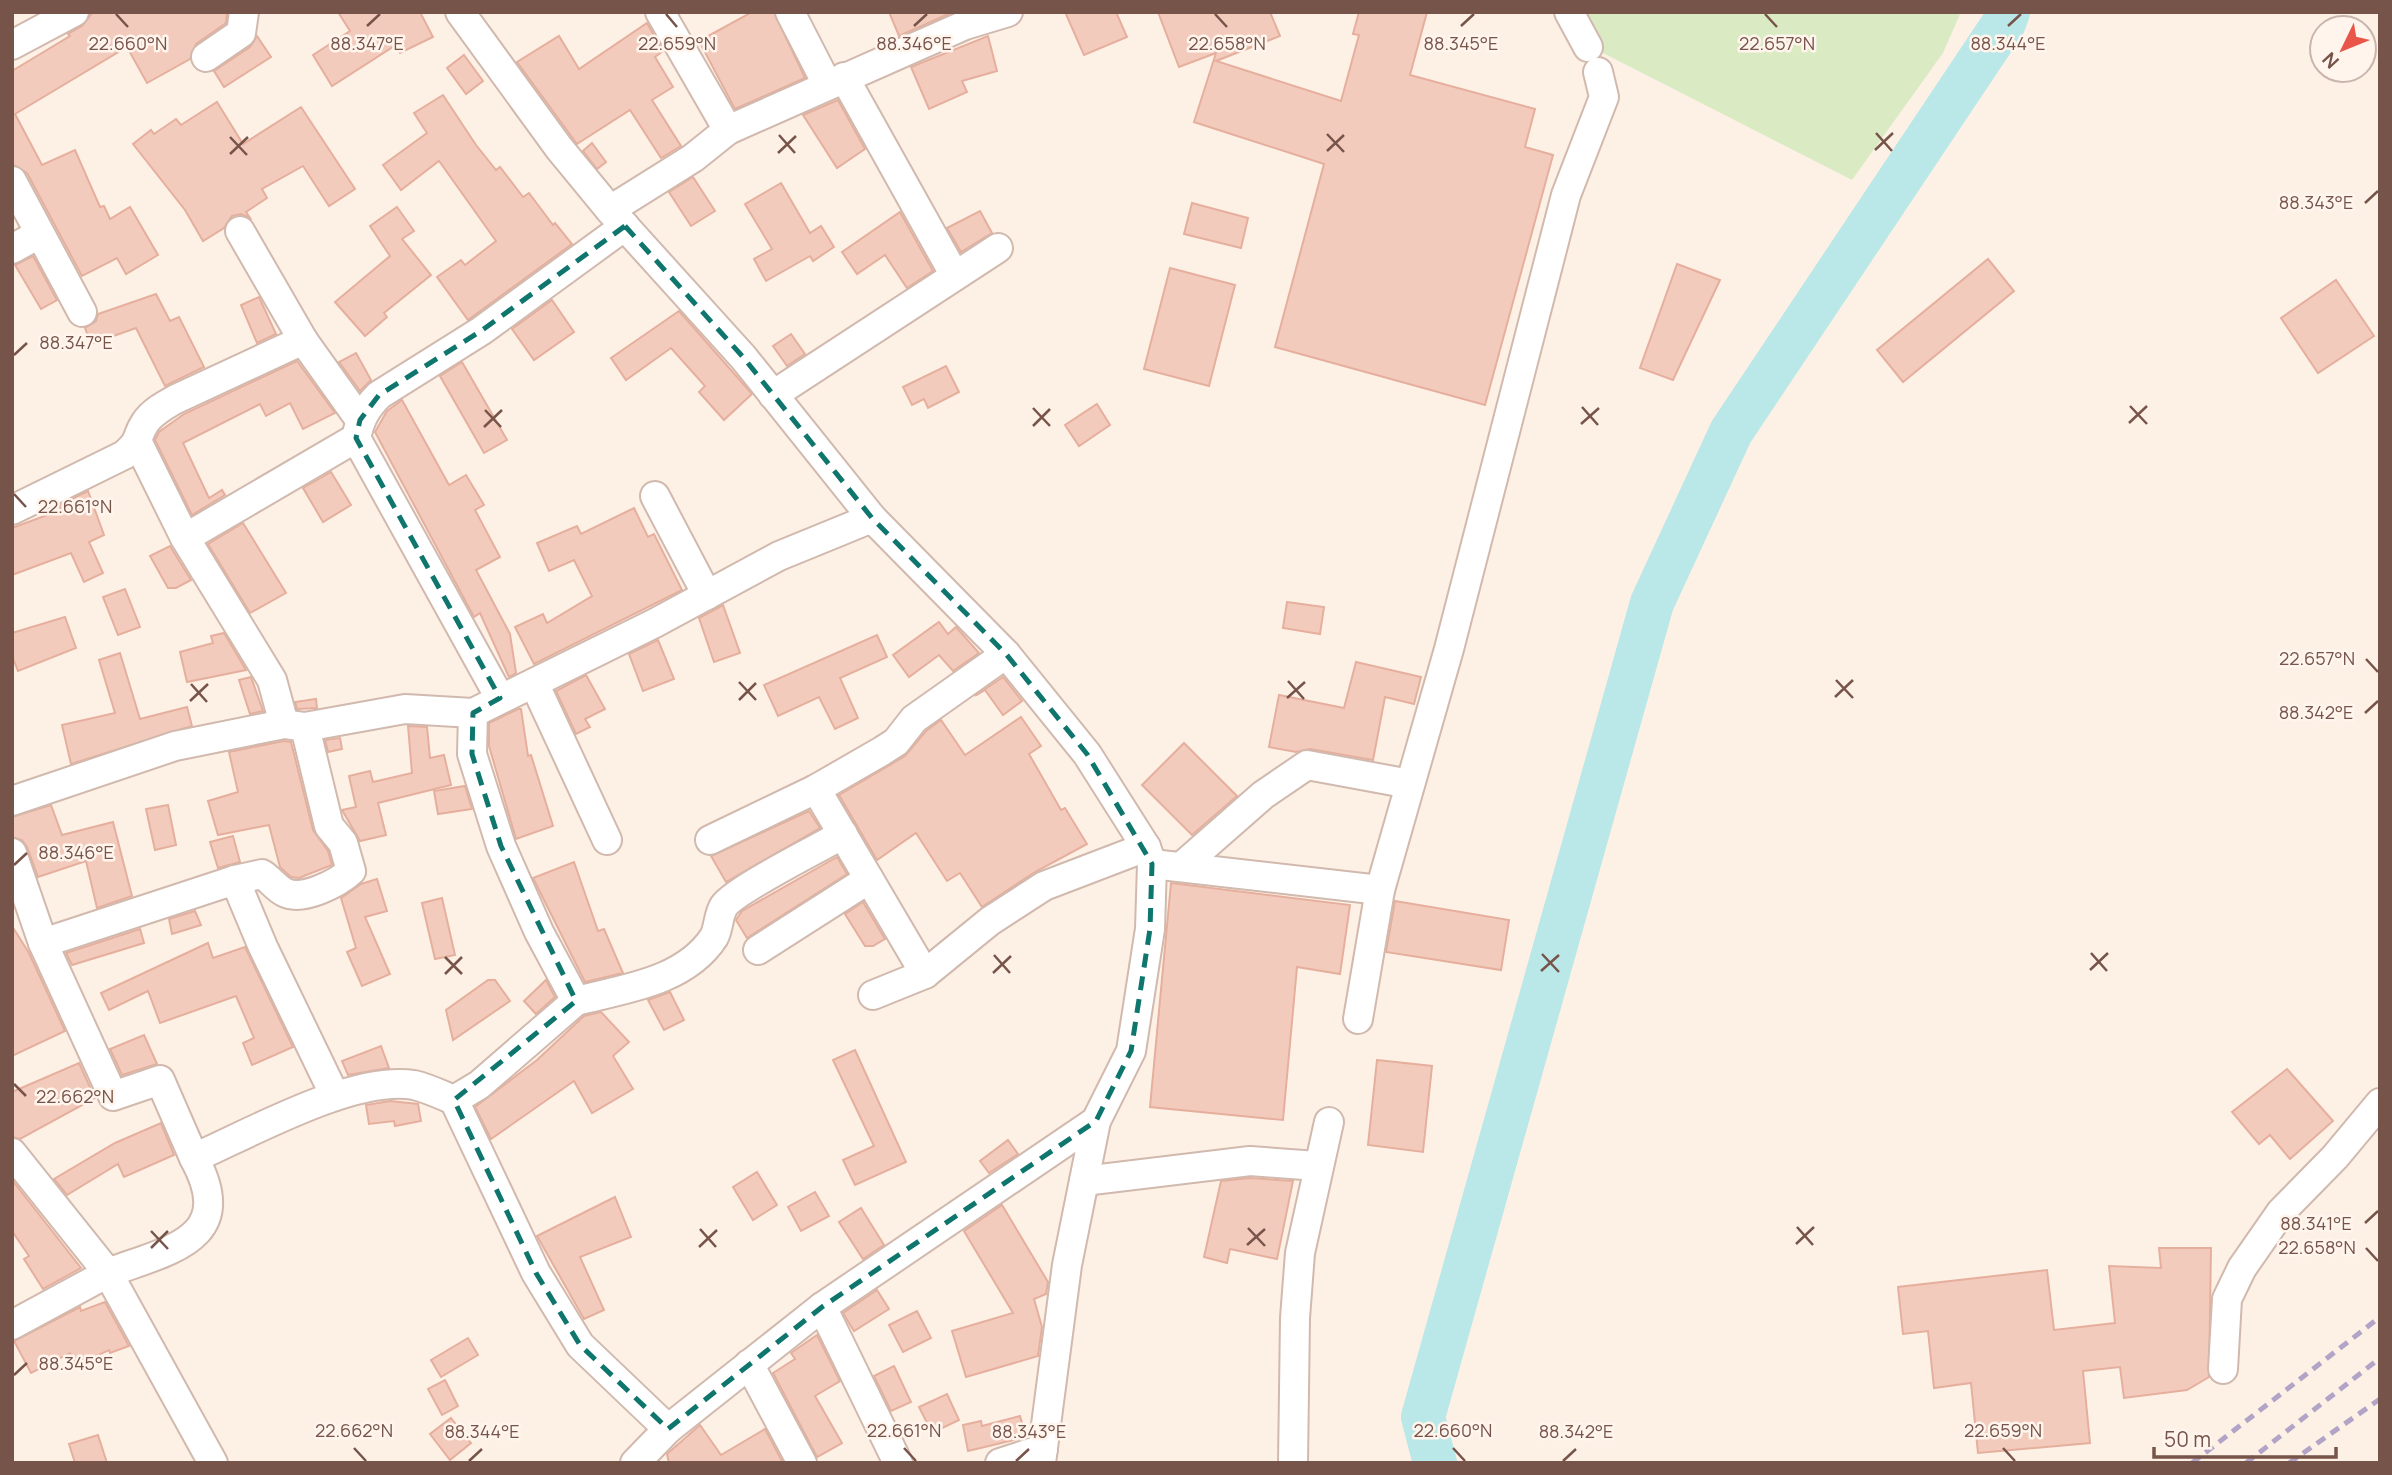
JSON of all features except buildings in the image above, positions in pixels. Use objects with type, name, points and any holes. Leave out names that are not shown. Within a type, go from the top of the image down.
[{"type":"street","points":[[12,45],[74,12]]},
{"type":"street","points":[[206,57],[241,33],[244,12]]},
{"type":"street","points":[[460,12],[559,148],[743,357],[872,519],[1006,653],[1087,754],[1149,855],[1150,929],[1131,1051],[1096,1121],[1067,1265],[1042,1456],[1000,1463]]},
{"type":"street","points":[[660,12],[728,131]]},
{"type":"street","points":[[790,12],[954,274]]},
{"type":"street","points":[[185,538],[358,429],[366,408],[379,395],[481,331],[728,131],[965,25],[1008,12]]},
{"type":"street","points":[[1359,1019],[1380,890],[1449,649],[1566,195],[1604,97],[1593,60],[1569,12]]},
{"type":"street","points":[[12,181],[82,312]]},
{"type":"street","points":[[240,231],[358,429],[500,698]]},
{"type":"street","points":[[12,248],[39,234]]},
{"type":"street","points":[[773,395],[954,274],[998,248]]},
{"type":"street","points":[[12,510],[124,455],[138,443],[144,424],[159,409],[303,340]]},
{"type":"street","points":[[43,943],[235,880],[262,874],[291,894],[325,887],[351,871],[343,843],[329,826],[295,725],[272,680],[185,538],[138,443]]},
{"type":"street","points":[[655,496],[707,595]]},
{"type":"street","points":[[12,801],[175,746],[405,709],[473,713],[779,556],[872,519]]},
{"type":"street","points":[[710,840],[816,789],[896,742],[914,719],[1006,653]]},
{"type":"street","points":[[534,683],[607,840]]},
{"type":"street","points":[[473,713],[472,754],[501,846],[539,932],[576,1001]]},
{"type":"street","points":[[1181,867],[1263,795],[1307,765],[1410,784]]},
{"type":"street","points":[[816,789],[925,974]]},
{"type":"street","points":[[454,1100],[479,1085],[576,1001],[662,978],[681,966],[714,936],[724,906],[748,888],[843,834]]},
{"type":"street","points":[[12,853],[43,943],[113,1096],[160,1080],[206,1178],[208,1201],[201,1228],[188,1243],[108,1273],[12,1325]]},
{"type":"street","points":[[873,995],[925,974],[990,921],[1044,886],[1149,855],[1181,867],[1380,890]]},
{"type":"street","points":[[758,950],[869,879]]},
{"type":"street","points":[[235,880],[263,947],[335,1097]]},
{"type":"street","points":[[194,1157],[335,1097],[383,1085],[415,1085],[454,1100],[536,1273],[580,1345],[653,1451],[749,1364],[822,1307],[1096,1121]]},
{"type":"street","points":[[2224,1369],[2227,1299],[2242,1268],[2281,1212],[2335,1157],[2380,1103]]},
{"type":"street","points":[[1293,1463],[1298,1279],[1317,1166],[1329,1122]]},
{"type":"street","points":[[12,1153],[108,1273],[213,1463]]},
{"type":"street","points":[[1084,1181],[1250,1161],[1317,1166]]},
{"type":"street","points":[[822,1307],[898,1463]]},
{"type":"street","points":[[749,1364],[802,1463]]},
{"type":"highlighted area","points":[[625,226],[743,357],[872,518],[1006,654],[1087,754],[1152,864],[1150,929],[1131,1051],[1096,1121],[822,1307],[668,1429],[580,1345],[536,1273],[454,1100],[576,1001],[501,846],[472,754],[473,713],[500,698],[356,438],[360,420],[379,395],[481,331]]},
{"type":"green space","points":[[1575,12],[1961,12],[1943,53],[1852,180],[1603,53]]},
{"type":"waterway","points":[[1435,1463],[1423,1417],[1652,603],[1731,432],[2004,23],[2008,12]]},
{"type":"railway","points":[[2192,1463],[2380,1317]]},
{"type":"railway","points":[[2246,1463],[2380,1358]]},
{"type":"railway","points":[[2289,1463],[2380,1399]]}]
